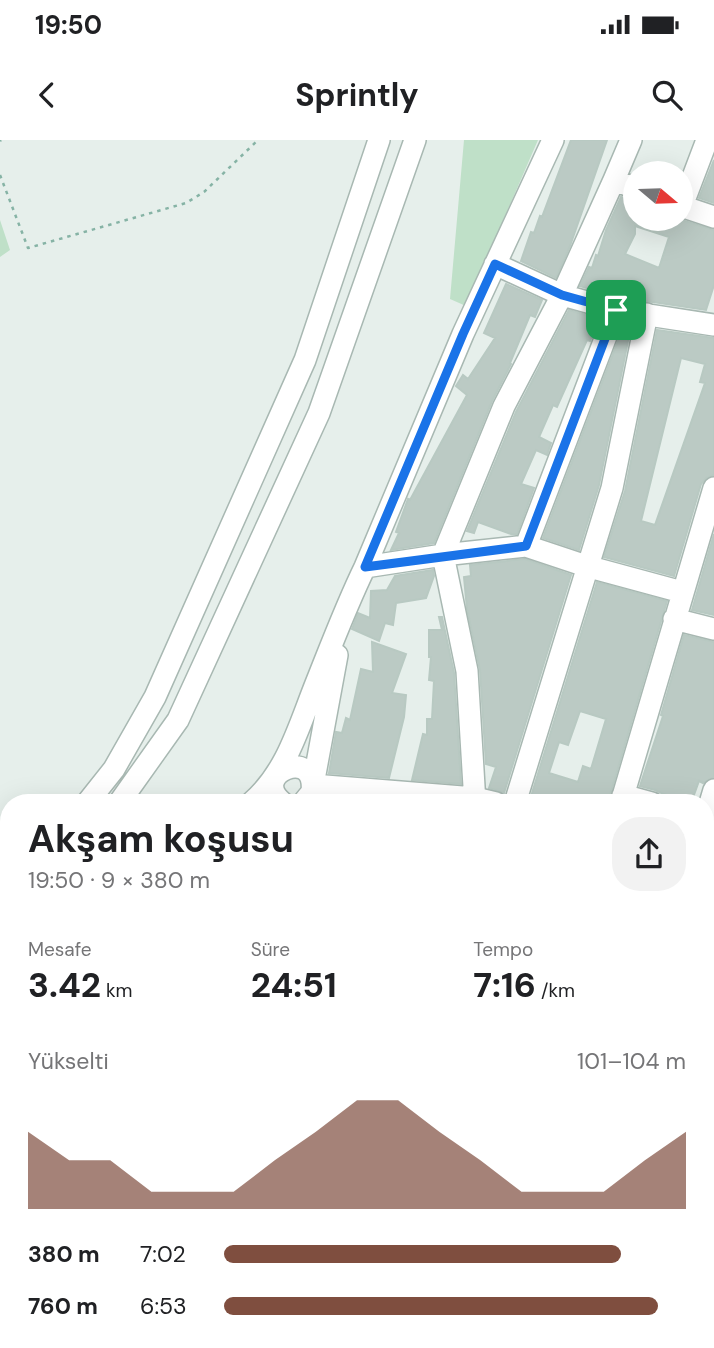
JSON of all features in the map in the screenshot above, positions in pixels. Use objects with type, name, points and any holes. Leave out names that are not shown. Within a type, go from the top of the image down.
[{"type":"street","points":[[94,794],[114,769],[155,697],[305,360],[379,140]]},
{"type":"street","points":[[125,794],[178,720],[319,413],[415,140]]},
{"type":"street","points":[[261,794],[276,775],[291,748],[347,604],[458,346],[553,140]]},
{"type":"street","points":[[481,794],[467,671],[443,555],[504,406],[562,295],[631,140]]},
{"type":"street","points":[[693,176],[707,140]]},
{"type":"street","points":[[614,180],[623,183]]},
{"type":"street","points":[[693,210],[714,217]]},
{"type":"street","points":[[495,264],[562,295],[616,310],[714,325]]},
{"type":"street","points":[[526,546],[616,310]]},
{"type":"street","points":[[518,794],[612,488],[648,314]]},
{"type":"street","points":[[623,794],[714,488]]},
{"type":"street","points":[[365,567],[526,546],[586,566],[682,592]]},
{"type":"street","points":[[310,794],[347,604]]},
{"type":"street","points":[[674,619],[714,629]]},
{"type":"street","points":[[275,794],[273,788],[276,775],[286,768],[298,767],[309,774],[309,794]]},
{"type":"path","points":[[0,175],[28,248],[186,202],[204,192],[258,140]]},
{"type":"green space","points":[[464,140],[538,140],[466,306],[450,299]]},
{"type":"green space","points":[[0,220],[10,250],[0,257]]},
{"type":"building","points":[[571,140],[607,140],[556,278],[521,261],[531,232],[534,233],[540,216],[542,217]]},
{"type":"building","points":[[714,160],[714,203],[699,198]]},
{"type":"building","points":[[621,197],[623,231],[635,231],[625,254],[659,268],[669,237],[650,231],[693,231],[693,224],[714,230],[714,285],[706,310],[619,297],[580,286],[589,267],[592,268],[596,255],[598,256]]},
{"type":"building","points":[[506,284],[542,300],[535,317],[530,315],[434,543],[391,550],[399,533],[396,532],[408,499],[410,500],[467,395],[456,386],[463,375],[468,379],[495,338],[484,333]]},
{"type":"building","points":[[569,310],[599,319],[557,407],[553,405],[539,437],[551,443],[547,455],[536,450],[521,484],[534,488],[517,534],[478,522],[474,533],[467,531],[516,412]]},
{"type":"building","points":[[624,325],[631,326],[599,485],[579,550],[543,538]]},
{"type":"building","points":[[657,330],[714,338],[714,475],[701,484],[674,576],[604,557],[625,491]],"holes":[[[681,358],[705,364],[700,382],[705,383],[655,525],[641,521]]]},
{"type":"building","points":[[714,534],[714,615],[692,610]]},
{"type":"building","points":[[525,559],[571,575],[504,793],[489,788],[496,767],[486,764],[480,670],[467,609],[464,577],[471,576],[470,565]]},
{"type":"building","points":[[433,570],[434,576],[426,598],[396,603],[393,625],[385,623],[379,641],[352,629],[358,613],[370,618],[371,591],[387,590],[395,576]]},
{"type":"building","points":[[597,582],[667,601],[610,794],[532,794]],"holes":[[[580,711],[606,719],[591,769],[583,766],[578,782],[549,773],[559,742],[568,745]]]},
{"type":"building","points":[[439,617],[442,617],[454,673],[461,784],[412,780],[423,734],[427,735],[427,719],[432,719],[434,681],[429,680],[429,630],[442,630]]},
{"type":"building","points":[[684,635],[714,642],[714,777],[703,783],[699,781],[694,794],[664,794],[640,786],[663,716],[661,715]]},
{"type":"building","points":[[372,642],[406,654],[392,693],[406,695],[404,717],[389,778],[329,773],[336,732],[342,733],[346,718],[350,720],[361,669],[373,672]]},
{"type":"route","points":[[495,264],[562,295],[616,310],[526,546],[365,567],[495,264]]}]
